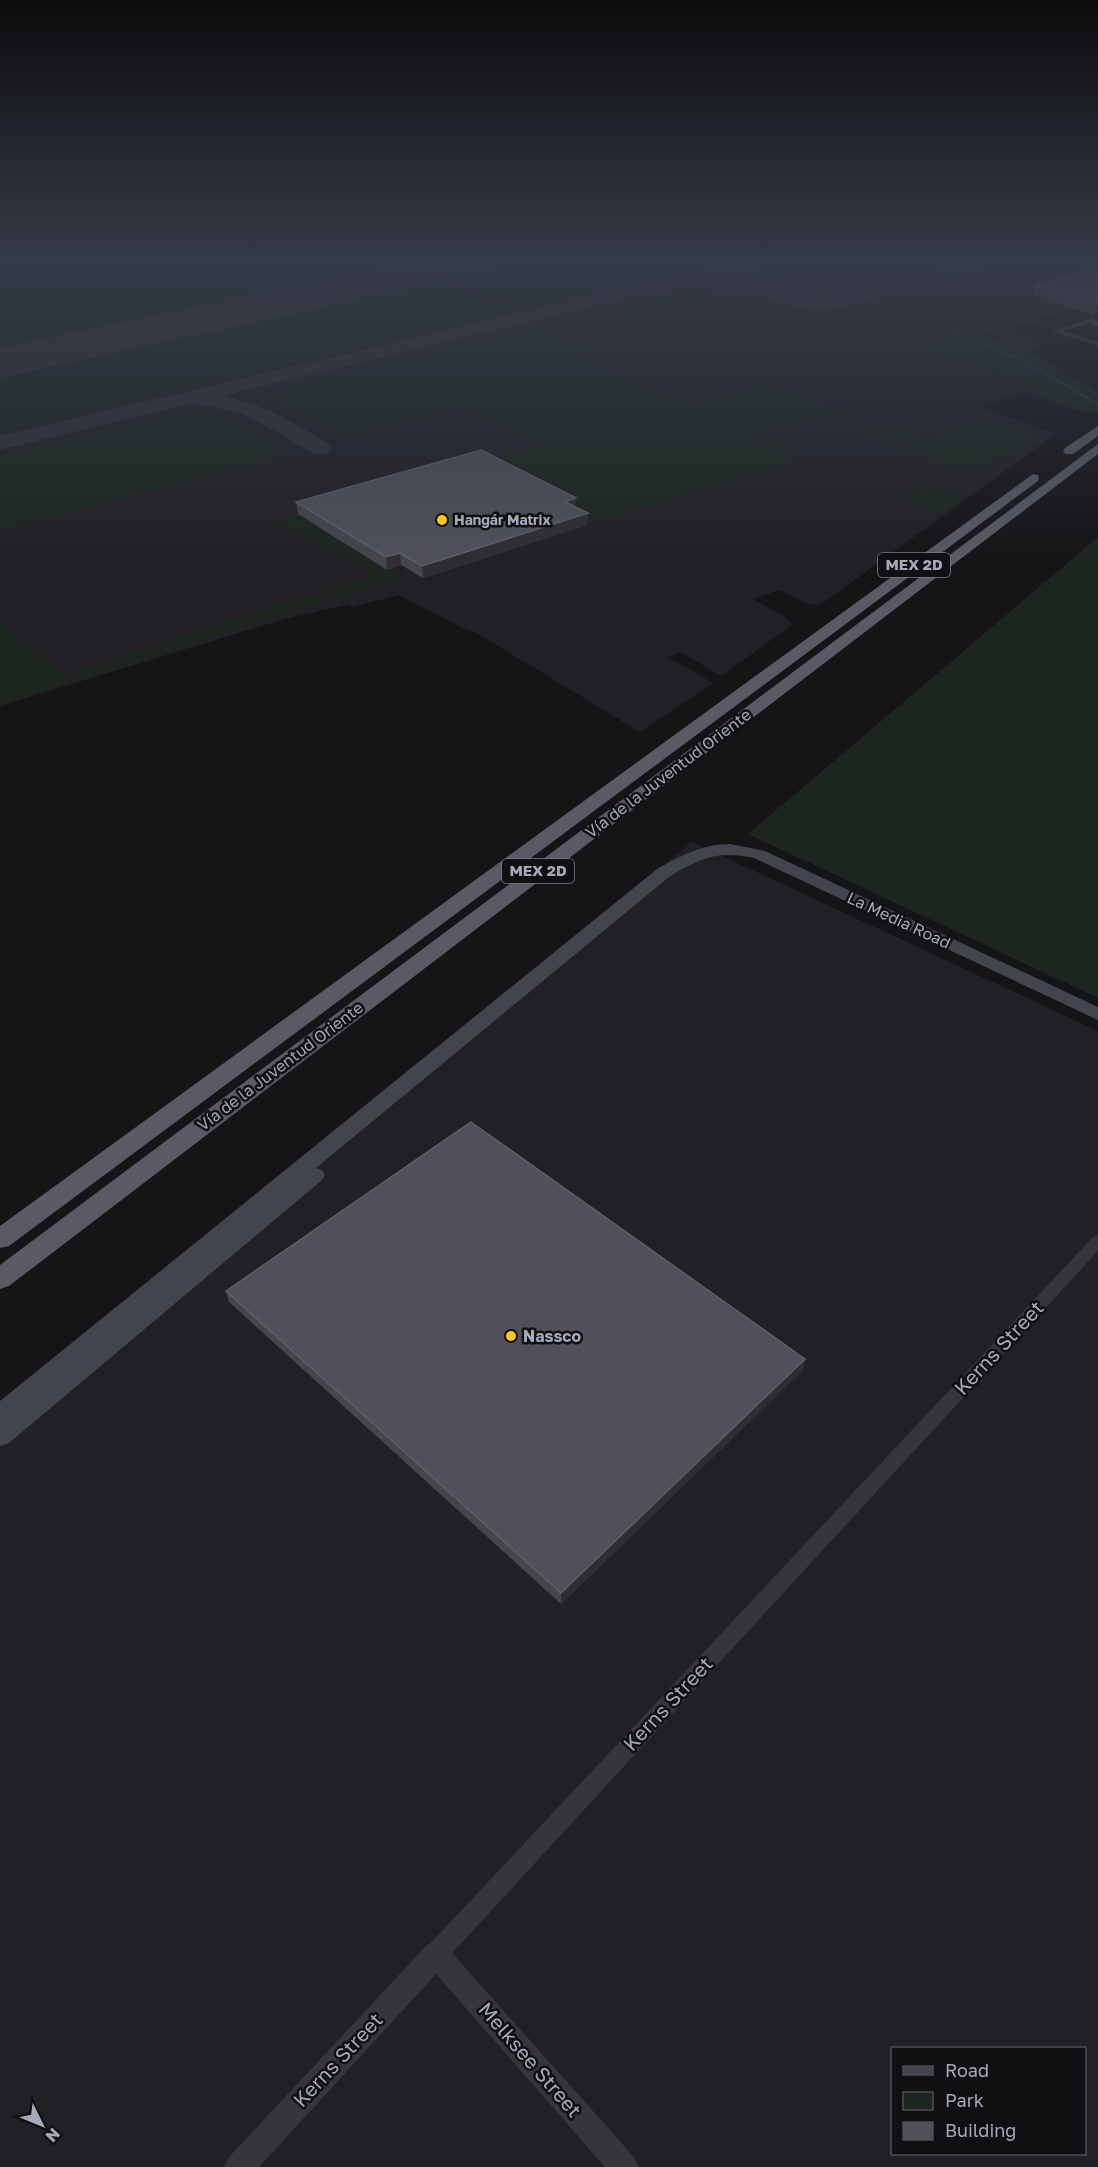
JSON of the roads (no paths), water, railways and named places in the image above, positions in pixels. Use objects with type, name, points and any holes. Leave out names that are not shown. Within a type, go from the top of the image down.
[{"type":"highway","name":"Vía de la Juventud Oriente","points":[[0,1279],[1068,461],[1092,434]]},
{"type":"highway","name":"MEX 2D","points":[[1068,461],[1098,448]]},
{"type":"highway","name":"Vía de la Juventud Oriente","points":[[0,1239],[1042,471]]},
{"type":"main road","name":"La Media Road","points":[[0,1415],[663,873],[695,854],[726,848],[759,854],[1098,1014]]},
{"type":"main road","points":[[0,1436],[681,872],[695,854]]},
{"type":"street","name":"Kerns Street","points":[[239,2167],[1098,1240]]},
{"type":"street","name":"Melksee Street","points":[[436,1954],[624,2167]]},
{"type":"waterway","points":[[1024,361],[1098,404]]},
{"type":"place","name":"Hangár Matrix","points":[[442,520]]},
{"type":"place","name":"Nassco","points":[[511,1336]]}]
